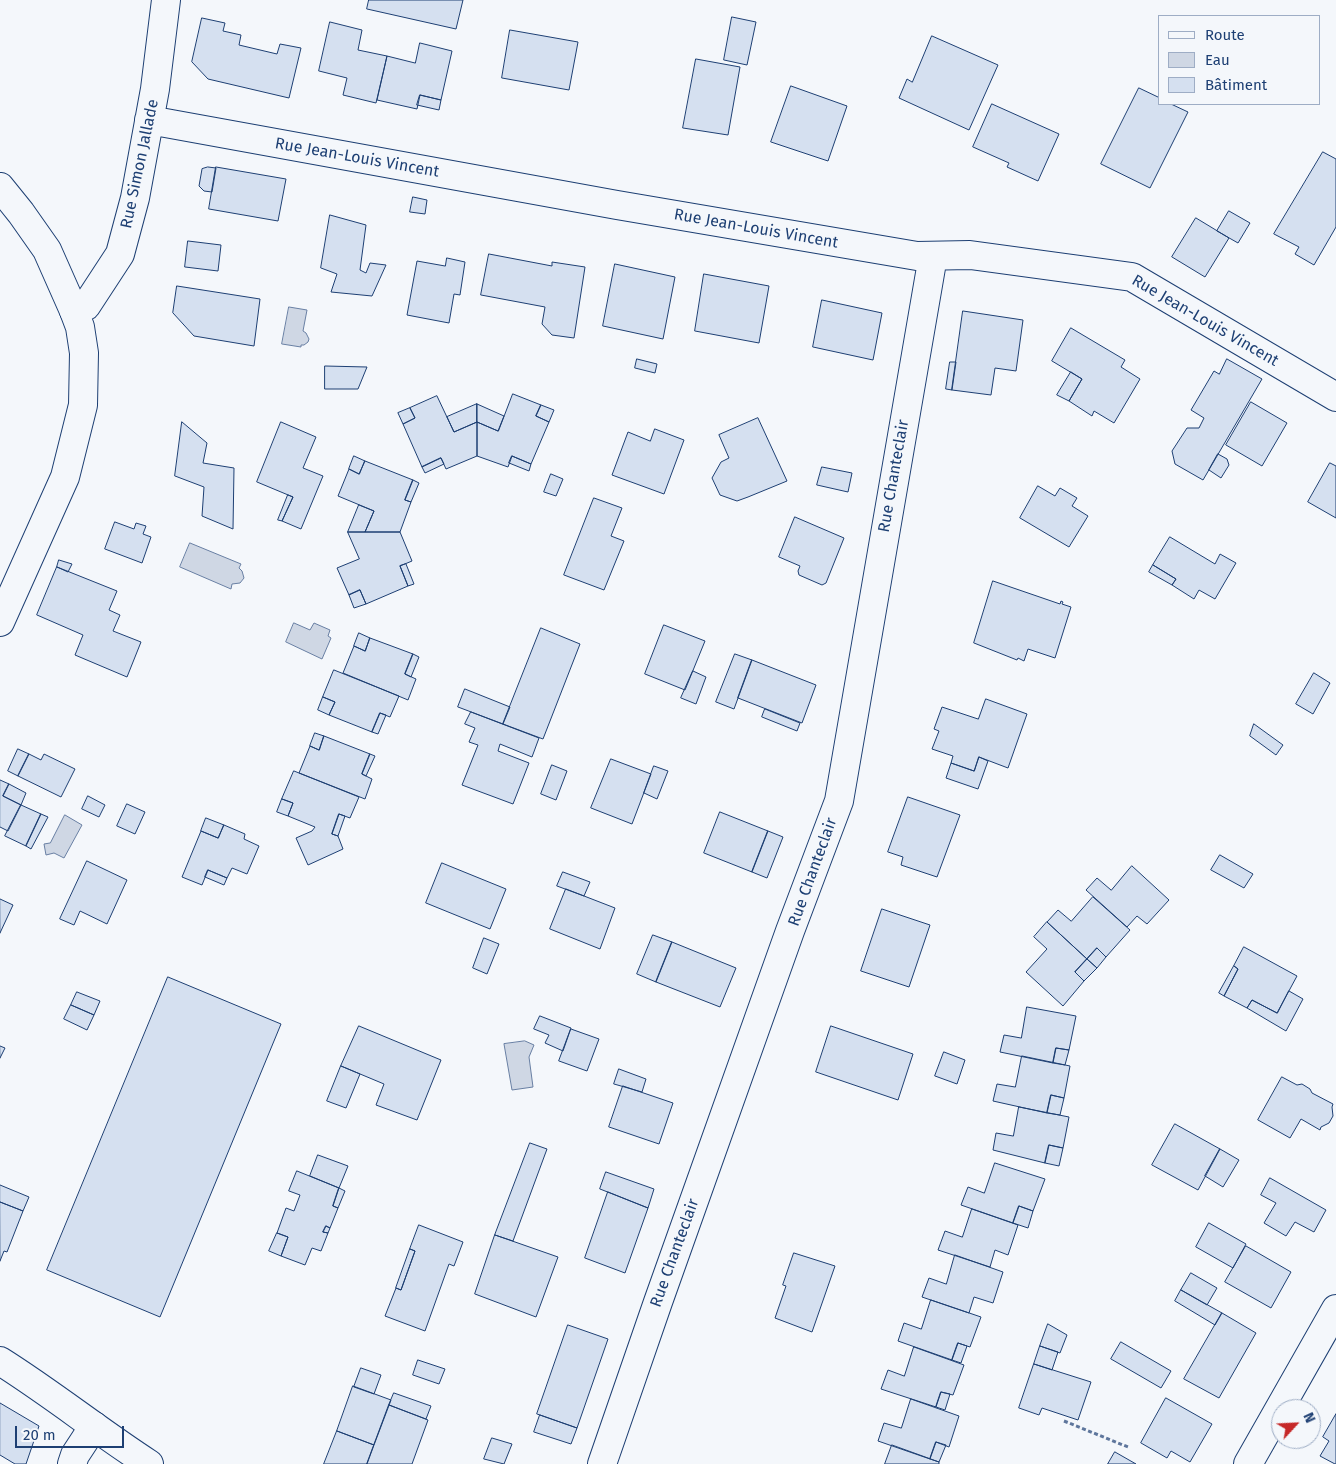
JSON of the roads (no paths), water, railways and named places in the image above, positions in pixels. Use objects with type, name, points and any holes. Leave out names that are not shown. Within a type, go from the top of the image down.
[{"type":"street","name":"Rue Simon Jallade","points":[[74,310],[86,306],[120,254],[136,198],[155,89],[166,0]]},
{"type":"street","name":"Rue Jean-Louis Vincent","points":[[149,120],[617,205],[917,256],[970,255],[1132,277],[1336,397]]},
{"type":"street","points":[[0,187],[47,250],[74,310],[83,340],[83,405],[65,477],[0,622]]},
{"type":"street","name":"Rue Chanteclair","points":[[602,1464],[787,941],[839,801],[933,256]]},
{"type":"street","points":[[1248,1464],[1336,1309]]},
{"type":"street","points":[[0,1361],[32,1381],[149,1464]]},
{"type":"street","points":[[72,1464],[75,1455],[94,1426]]},
{"type":"water","points":[[289,307],[307,310],[303,331],[309,339],[301,347],[282,344]]},
{"type":"water","points":[[190,543],[241,564],[239,568],[244,578],[240,583],[232,584],[231,589],[180,567]]},
{"type":"water","points":[[294,623],[310,630],[314,623],[330,630],[328,636],[331,638],[322,659],[286,642]]},
{"type":"water","points":[[65,815],[82,825],[64,858],[54,853],[46,855],[44,844],[50,843]]},
{"type":"water","points":[[525,1041],[534,1045],[529,1057],[533,1087],[512,1090],[504,1044]]}]
